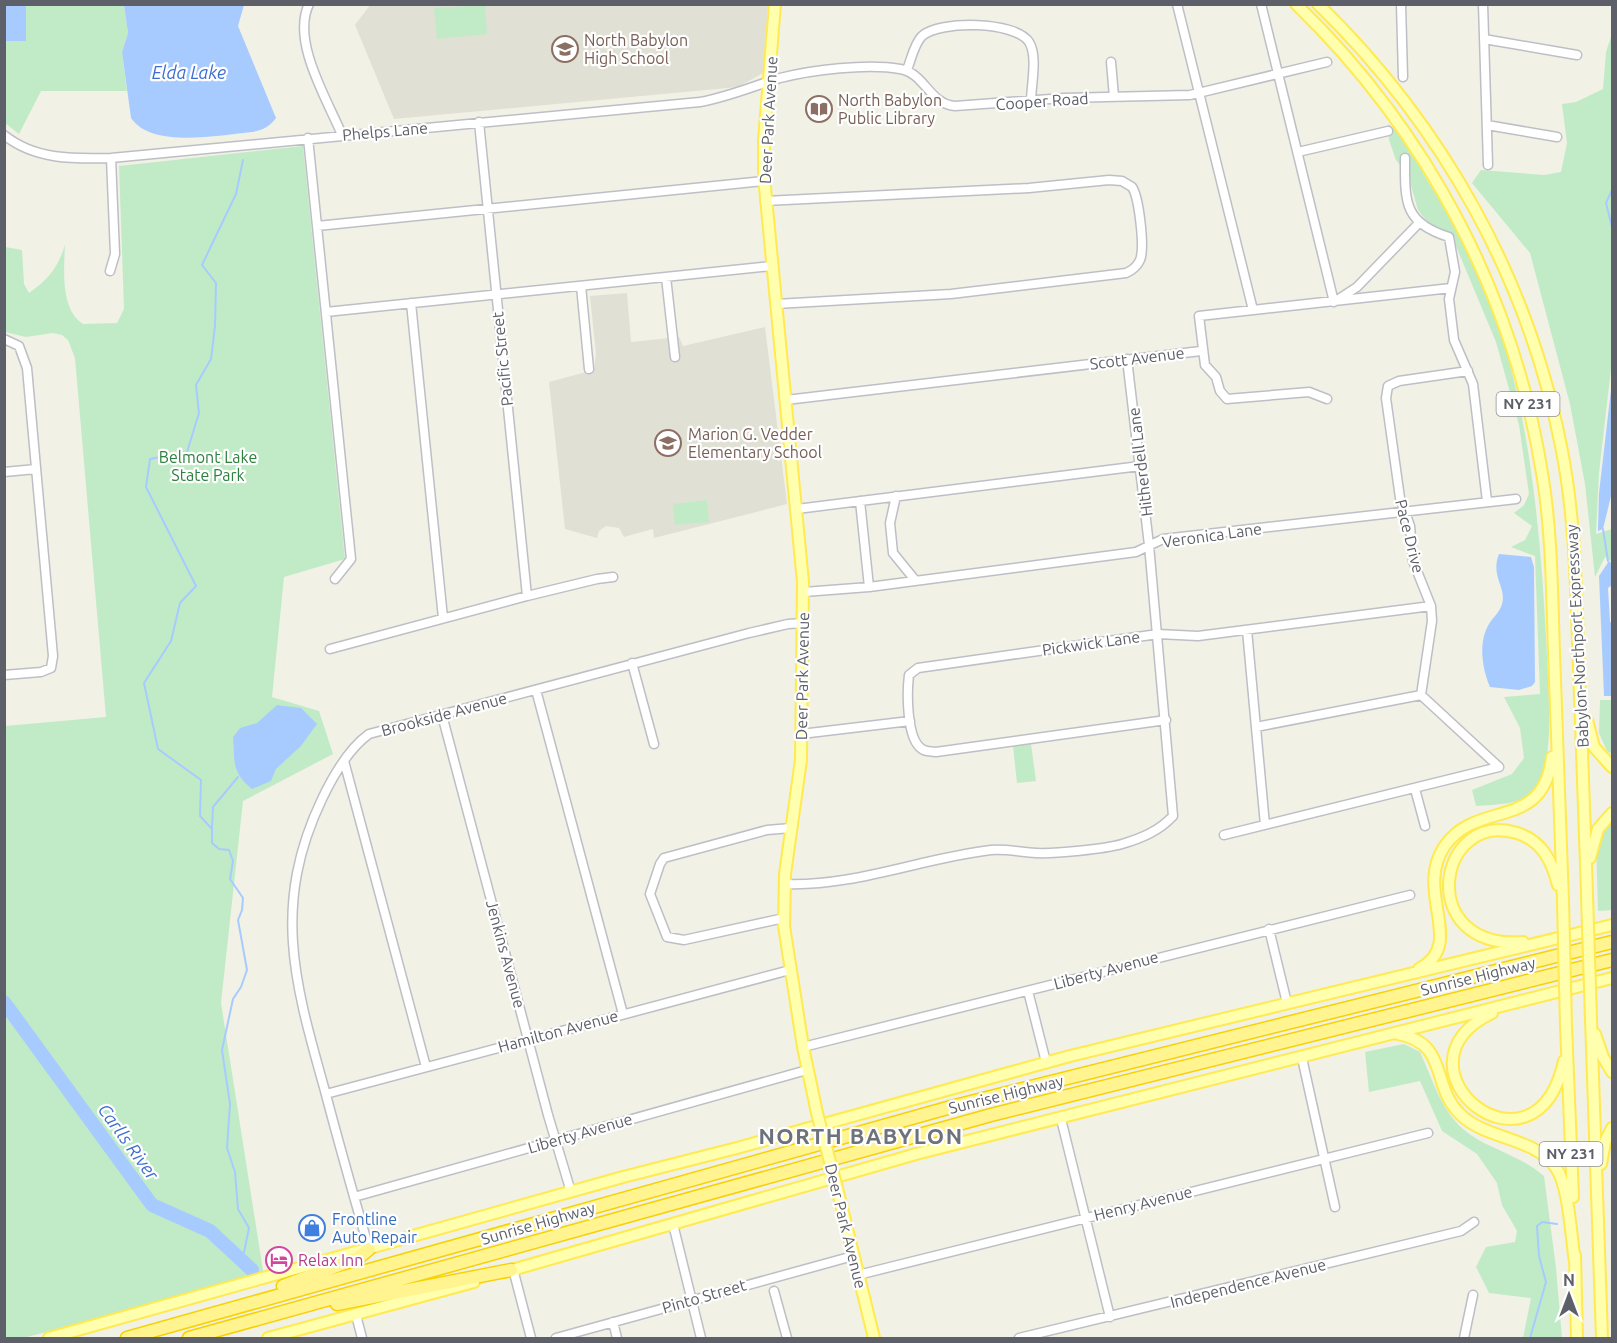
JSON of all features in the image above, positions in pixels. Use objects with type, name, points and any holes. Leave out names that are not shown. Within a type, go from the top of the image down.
[{"type":"highway","name":"Sunrise Highway","points":[[127,1338],[959,1105],[1612,942]]},
{"type":"highway","name":"Sunrise Highway","points":[[189,1338],[991,1114],[1612,960]]},
{"type":"highway","points":[[201,1318],[263,1292],[322,1273],[358,1258],[369,1249]]},
{"type":"highway","points":[[289,1311],[346,1303],[512,1270]]},
{"type":"main road","name":"Deer Park Avenue","points":[[775,4],[764,181],[804,592],[799,777],[784,884],[784,918],[790,970],[807,1070],[874,1338]]},
{"type":"main road","name":"Babylon-Northport Expressway","points":[[1296,4],[1366,80],[1419,152],[1469,241],[1509,337],[1531,418],[1546,499],[1551,562],[1577,1338]]},
{"type":"main road","name":"Babylon-Northport Expressway","points":[[1318,4],[1375,64],[1425,128],[1480,218],[1515,293],[1543,371],[1565,471],[1575,555],[1602,1338]]},
{"type":"main road","points":[[1579,670],[1589,737],[1597,752],[1612,767]]},
{"type":"main road","points":[[1407,976],[1427,965],[1440,947],[1441,931],[1432,885],[1436,863],[1443,849],[1465,826],[1517,810],[1539,795],[1550,771],[1556,724]]},
{"type":"main road","points":[[1586,876],[1596,834],[1601,824],[1612,813]]},
{"type":"main road","points":[[1550,940],[1501,942],[1472,932],[1456,916],[1450,902],[1448,888],[1451,866],[1463,848],[1482,835],[1504,831],[1520,834],[1532,840],[1547,855],[1563,901]]},
{"type":"main road","name":"Sunrise Highway","points":[[49,1338],[1046,1062],[1612,925]]},
{"type":"main road","name":"Sunrise Highway","points":[[268,1338],[356,1315],[876,1165],[1612,978]]},
{"type":"main road","points":[[1511,1003],[1475,1022],[1457,1045],[1455,1076],[1462,1094],[1475,1108],[1506,1119],[1535,1112],[1555,1091],[1567,1046]]},
{"type":"main road","points":[[1591,1018],[1603,1058],[1612,1072]]},
{"type":"main road","points":[[1393,1033],[1418,1040],[1429,1049],[1448,1098],[1465,1119],[1536,1150],[1553,1164],[1565,1186],[1575,1262]]},
{"type":"main road","points":[[1597,1188],[1604,1148],[1612,1128]]},
{"type":"street","points":[[309,4],[302,30],[306,47],[342,135]]},
{"type":"street","points":[[1177,4],[1253,310]]},
{"type":"street","points":[[1261,4],[1334,302],[1357,287],[1418,224]]},
{"type":"street","points":[[1401,4],[1403,77]]},
{"type":"street","points":[[1483,4],[1488,165]]},
{"type":"street","points":[[769,82],[814,71],[889,68],[907,70],[920,38],[932,32],[970,24],[1015,32],[1027,39],[1032,51],[1031,102]]},
{"type":"street","points":[[1484,39],[1577,55]]},
{"type":"street","points":[[1111,62],[1114,97]]},
{"type":"street","name":"Cooper Road","points":[[907,70],[915,75],[935,99],[946,104],[1198,93],[1327,62]]},
{"type":"street","name":"Phelps Lane","points":[[6,138],[44,155],[75,159],[111,158],[700,102],[728,96],[769,82]]},
{"type":"street","name":"Pacific Street","points":[[479,122],[527,596]]},
{"type":"street","points":[[1487,124],[1557,136]]},
{"type":"street","points":[[1298,152],[1388,131]]},
{"type":"street","points":[[308,138],[351,559],[335,579]]},
{"type":"street","points":[[110,271],[115,254],[111,158]]},
{"type":"street","points":[[1405,158],[1407,204],[1418,224],[1449,237],[1455,272],[1449,299],[1454,340],[1473,384],[1487,501]]},
{"type":"street","points":[[317,226],[764,181]]},
{"type":"street","points":[[765,201],[1029,188],[1087,181],[1125,182],[1134,189],[1137,200],[1142,251],[1136,267],[1119,274],[951,294],[776,304]]},
{"type":"street","points":[[326,312],[772,266]]},
{"type":"street","points":[[666,277],[675,357]]},
{"type":"street","points":[[581,286],[589,369]]},
{"type":"street","name":"Scott Avenue","points":[[786,400],[1201,351],[1199,316],[1451,288]]},
{"type":"street","points":[[411,303],[443,618]]},
{"type":"street","points":[[4,339],[19,346],[27,368],[52,662],[51,668],[41,672],[4,675]]},
{"type":"street","points":[[1201,351],[1205,365],[1216,377],[1220,391],[1227,399],[1310,392],[1327,399]]},
{"type":"street","name":"Hitherdell Lane","points":[[784,884],[881,873],[956,855],[993,850],[1008,849],[1038,853],[1120,844],[1154,832],[1173,816],[1158,634],[1127,359]]},
{"type":"street","name":"Pace Drive","points":[[1421,695],[1432,621],[1431,606],[1413,561],[1410,526],[1400,498],[1386,398],[1388,386],[1399,381],[1468,371]]},
{"type":"street","points":[[797,509],[1140,466]]},
{"type":"street","points":[[4,472],[36,469]]},
{"type":"street","points":[[896,496],[890,523],[893,553],[915,580]]},
{"type":"street","name":"Veronica Lane","points":[[804,592],[869,586],[1136,552],[1163,539],[1516,499]]},
{"type":"street","points":[[860,501],[869,586]]},
{"type":"street","points":[[330,649],[527,596],[597,579],[613,578]]},
{"type":"street","name":"Pickwick Lane","points":[[910,722],[909,675],[918,668],[1158,634],[1198,636],[1431,606]]},
{"type":"street","name":"Brookside Avenue","points":[[369,1249],[299,997],[292,953],[292,898],[307,831],[344,761],[359,741],[369,734],[632,663],[788,624],[803,623]]},
{"type":"street","points":[[1247,630],[1264,825]]},
{"type":"street","points":[[632,663],[654,744]]},
{"type":"street","points":[[536,690],[623,1014]]},
{"type":"street","points":[[1224,835],[1499,767],[1431,708],[1421,695],[1256,727]]},
{"type":"street","name":"Jenkins Avenue","points":[[442,715],[571,1192]]},
{"type":"street","points":[[801,734],[910,722],[916,744],[924,751],[936,752],[1166,720]]},
{"type":"street","points":[[344,761],[426,1067]]},
{"type":"street","points":[[1415,789],[1425,826]]},
{"type":"street","points":[[784,918],[684,940],[672,939],[663,931],[651,894],[656,874],[664,858],[767,830],[791,828]]},
{"type":"street","name":"Liberty Avenue","points":[[803,1047],[1410,895]]},
{"type":"street","points":[[1269,929],[1287,1003]]},
{"type":"street","name":"Hamilton Avenue","points":[[326,1094],[790,970]]},
{"type":"street","points":[[1029,991],[1046,1062]]},
{"type":"street","points":[[1302,1058],[1335,1207]]},
{"type":"street","name":"Liberty Avenue","points":[[354,1197],[807,1070]]},
{"type":"street","points":[[1061,1119],[1110,1317]]},
{"type":"street","name":"Henry Avenue","points":[[858,1275],[1428,1133]]},
{"type":"street","name":"Independence Avenue","points":[[1019,1338],[1461,1231],[1474,1222]]},
{"type":"street","points":[[673,1224],[701,1338]]},
{"type":"street","name":"Pinto Street","points":[[556,1338],[853,1256]]},
{"type":"street","points":[[512,1270],[531,1338]]},
{"type":"street","points":[[774,1291],[787,1338]]},
{"type":"street","points":[[1464,1338],[1473,1295]]},
{"type":"street","points":[[356,1315],[362,1338]]},
{"type":"street","points":[[613,1322],[617,1338]]},
{"type":"shaded area","name":"North Babylon High School","points":[[370,5],[768,5],[763,73],[738,87],[394,119],[355,25]]},
{"type":"shaded area","name":"Marion G. Vedder Elementary School","points":[[627,293],[631,342],[679,337],[683,346],[765,327],[787,504],[654,538],[653,529],[624,537],[619,528],[606,526],[599,531],[597,538],[565,529],[549,382],[594,370],[596,354],[590,296]]},
{"type":"green space","points":[[4,5],[124,5],[128,33],[122,52],[127,91],[41,91],[19,134],[5,123]]},
{"type":"green space","points":[[485,5],[487,34],[437,39],[434,8]]},
{"type":"green space","points":[[1612,34],[1612,360],[1599,473],[1596,534],[1612,529],[1612,562],[1605,557],[1595,577],[1585,484],[1570,404],[1530,253],[1472,183],[1481,170],[1544,175],[1561,172],[1567,143],[1562,104],[1576,102],[1603,89],[1606,52]]},
{"type":"green space","points":[[1388,124],[1401,136],[1411,151],[1478,269],[1504,342],[1532,475],[1547,656],[1548,744],[1542,777],[1535,789],[1523,799],[1508,803],[1476,806],[1472,790],[1512,774],[1524,758],[1520,728],[1504,697],[1540,694],[1535,556],[1511,547],[1525,540],[1532,526],[1514,513],[1524,505],[1529,494],[1519,425],[1496,342],[1453,239],[1432,228],[1418,210],[1408,175],[1396,160],[1389,140]]},
{"type":"green space","name":"Belmont Lake State Park","points":[[303,146],[345,559],[284,577],[272,697],[319,711],[333,754],[243,801],[221,1003],[264,1277],[23,1338],[5,1338],[5,726],[106,717],[75,358],[68,340],[62,335],[53,333],[26,337],[5,332],[5,247],[22,250],[24,284],[29,293],[52,272],[65,245],[65,288],[70,309],[83,324],[117,323],[124,309],[119,166]]},
{"type":"green space","points":[[707,500],[709,522],[675,525],[673,504]]},
{"type":"green space","points":[[1600,700],[1612,700],[1612,754],[1607,751],[1599,733]]},
{"type":"green space","points":[[1031,744],[1036,781],[1017,783],[1013,746]]},
{"type":"green space","points":[[1612,821],[1612,910],[1598,911],[1596,841]]},
{"type":"green space","points":[[1404,1044],[1420,1052],[1443,1103],[1463,1129],[1482,1142],[1524,1162],[1544,1176],[1562,1338],[1523,1338],[1531,1298],[1489,1293],[1476,1267],[1486,1247],[1515,1242],[1517,1231],[1502,1205],[1497,1183],[1477,1154],[1442,1131],[1420,1081],[1369,1092],[1365,1052]]},
{"type":"water","points":[[4,5],[26,5],[26,41],[5,41]]},
{"type":"water","name":"Elda Lake","points":[[124,5],[244,5],[238,26],[276,118],[268,126],[256,131],[205,137],[170,137],[154,134],[141,128],[131,118],[122,52],[128,33]]},
{"type":"water","points":[[1612,381],[1612,492],[1603,529],[1598,531],[1599,493]]},
{"type":"water","points":[[1499,554],[1531,557],[1534,567],[1535,682],[1532,686],[1519,690],[1490,687],[1483,663],[1483,639],[1491,621],[1500,610],[1503,598],[1496,569]]},
{"type":"water","points":[[1609,561],[1612,564],[1612,585],[1608,588],[1610,622],[1612,623],[1612,696],[1604,696],[1599,576]]},
{"type":"water","points":[[277,705],[301,708],[317,724],[301,746],[276,769],[271,781],[252,789],[237,772],[233,737],[240,728],[257,723]]},
{"type":"waterway","points":[[242,1262],[249,1228],[238,1209],[235,1172],[227,1148],[230,1104],[222,1050],[233,999],[241,987],[247,970],[238,920],[243,898],[230,879],[233,861],[229,850],[219,849],[212,843],[212,829],[200,816],[201,780],[158,749],[144,683],[171,641],[180,603],[196,586],[146,487],[150,459],[187,452],[199,413],[196,385],[211,359],[215,326],[216,283],[202,265],[236,194],[243,160]]},
{"type":"waterway","points":[[1612,190],[1606,203],[1612,227]]},
{"type":"waterway","points":[[1603,529],[1608,561]]},
{"type":"waterway","points":[[212,828],[213,807],[238,777]]},
{"type":"waterway","name":"Carlls River","points":[[4,1002],[152,1205],[210,1231],[252,1270]]},
{"type":"waterway","points":[[1530,1338],[1546,1282],[1539,1256],[1537,1226],[1542,1222],[1557,1224]]},
{"type":"place","name":"North Babylon High School","points":[[565,49]]},
{"type":"place","name":"North Babylon Public Library","points":[[819,109]]},
{"type":"place","name":"Marion G. Vedder Elementary School","points":[[668,443]]},
{"type":"place","name":"Frontline Auto Repair","points":[[312,1228]]},
{"type":"place","name":"Relax Inn","points":[[279,1260]]},
{"type":"district","name":"NORTH BABYLON","points":[[861,1136]]}]
